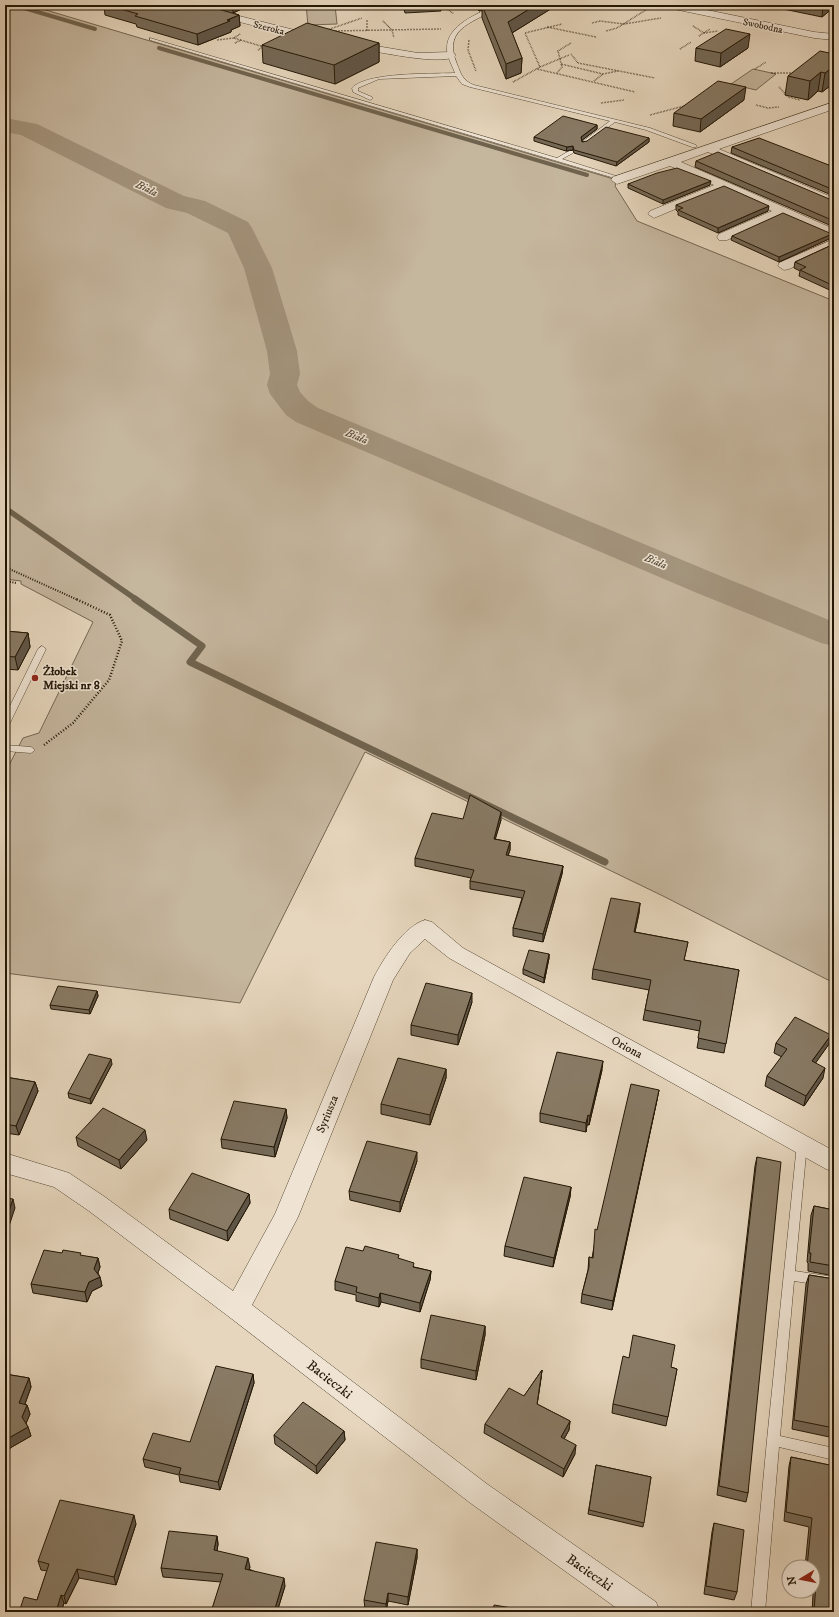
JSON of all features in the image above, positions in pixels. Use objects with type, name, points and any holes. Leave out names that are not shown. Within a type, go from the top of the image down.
[{"type":"street","name":"Szeroka","points":[[184,5],[323,41]]},
{"type":"street","name":"Swobodna","points":[[669,5],[801,32],[834,37]]},
{"type":"street","points":[[343,46],[413,56],[451,56]]},
{"type":"street","points":[[615,178],[834,105]]},
{"type":"street","points":[[708,148],[834,202]]},
{"type":"street","points":[[669,161],[834,234]]},
{"type":"street","points":[[654,214],[724,185]]},
{"type":"street","points":[[723,236],[782,211]]},
{"type":"street","points":[[784,266],[834,243]]},
{"type":"street","name":"Oriona","points":[[425,927],[456,953],[834,1162]]},
{"type":"street","name":"Syriusza","points":[[237,1308],[286,1217],[365,1020],[384,977],[403,948],[425,927]]},
{"type":"street","name":"Bacieczki","points":[[5,1163],[61,1180],[97,1204],[237,1308],[478,1493],[646,1612]]},
{"type":"lane","points":[[498,5],[456,31],[450,43],[451,56],[459,80],[466,84],[485,89],[648,129],[694,146]]},
{"type":"lane","points":[[152,39],[558,159],[615,178]]},
{"type":"lane","points":[[457,74],[378,78],[355,88],[356,92],[362,95],[494,134]]},
{"type":"lane","points":[[584,143],[614,120]]},
{"type":"lane","points":[[558,159],[571,152]]},
{"type":"lane","points":[[5,725],[42,649]]},
{"type":"lane","points":[[5,748],[31,750]]},
{"type":"lane","points":[[758,1612],[802,1144]]},
{"type":"lane","points":[[789,1275],[834,1282]]},
{"type":"lane","points":[[773,1440],[834,1454]]},
{"type":"path","points":[[442,5],[454,14]]},
{"type":"path","points":[[606,31],[617,28],[649,8]]},
{"type":"path","points":[[592,23],[600,21],[624,24],[663,17]]},
{"type":"path","points":[[362,18],[325,31],[459,29]]},
{"type":"path","points":[[367,20],[368,38]]},
{"type":"path","points":[[540,67],[525,33],[562,24]]},
{"type":"path","points":[[547,27],[596,37]]},
{"type":"path","points":[[470,37],[468,50],[478,79],[485,89]]},
{"type":"path","points":[[217,40],[234,38]]},
{"type":"path","points":[[235,43],[241,40]]},
{"type":"path","points":[[680,49],[691,42]]},
{"type":"path","points":[[557,73],[562,67],[558,51],[571,43]]},
{"type":"path","points":[[258,50],[264,47]]},
{"type":"path","points":[[512,83],[540,67],[570,54],[578,63],[621,70],[655,78]]},
{"type":"path","points":[[755,69],[766,62]]},
{"type":"path","points":[[561,64],[603,74],[621,70]]},
{"type":"path","points":[[537,69],[635,92]]},
{"type":"path","points":[[771,73],[792,73]]},
{"type":"path","points":[[594,82],[603,74]]},
{"type":"path","points":[[601,103],[624,100]]},
{"type":"path","points":[[622,122],[689,105]]},
{"type":"path","points":[[5,567],[110,615],[122,641],[109,680],[96,696],[73,723],[50,742],[31,750]]},
{"type":"path","points":[[5,581],[16,582]]},
{"type":"shaded area","points":[[5,5],[29,5],[617,180],[615,186],[637,221],[834,301],[834,983],[663,896],[365,752],[240,1003],[5,973],[5,773],[23,738],[39,733],[93,622],[21,584],[21,581],[5,579]]},
{"type":"shaded area","points":[[306,5],[335,5],[337,24],[308,25]]},
{"type":"shaded area","points":[[753,69],[776,74],[756,90],[731,84]]},
{"type":"building","points":[[107,5],[209,5],[239,15],[227,20],[230,21],[197,34],[135,16],[138,14]]},
{"type":"building","points":[[482,5],[536,5],[508,22],[522,58],[506,64]]},
{"type":"building","points":[[307,23],[379,43],[334,65],[262,45]]},
{"type":"building","points":[[726,29],[750,34],[721,53],[696,48]]},
{"type":"building","points":[[820,51],[834,54],[834,66],[825,73],[821,72],[810,81],[788,76]]},
{"type":"building","points":[[718,81],[746,87],[701,119],[674,113]]},
{"type":"building","points":[[563,116],[597,125],[581,137],[582,142],[587,141],[606,127],[649,138],[617,162],[574,150],[573,146],[567,147],[534,137]]},
{"type":"building","points":[[759,138],[834,167],[834,190],[732,147]]},
{"type":"building","points":[[718,152],[834,201],[834,221],[696,161]]},
{"type":"building","points":[[677,168],[711,181],[663,200],[628,184],[657,173]]},
{"type":"building","points":[[724,186],[769,206],[718,228],[678,210],[683,208],[676,205]]},
{"type":"building","points":[[783,213],[832,234],[779,257],[732,236]]},
{"type":"building","points":[[834,244],[834,286],[800,270],[806,267],[795,262]]},
{"type":"building","points":[[5,631],[28,633],[15,657],[5,656]]},
{"type":"building","points":[[470,795],[501,812],[494,839],[510,842],[506,855],[563,866],[543,934],[513,928],[525,891],[470,881],[474,870],[415,858],[432,813],[463,819]]},
{"type":"building","points":[[611,898],[640,903],[634,932],[688,942],[684,960],[739,970],[726,1044],[698,1038],[701,1021],[645,1010],[651,980],[593,969]]},
{"type":"building","points":[[529,950],[549,954],[544,978],[523,969]]},
{"type":"building","points":[[426,983],[472,993],[458,1035],[411,1025]]},
{"type":"building","points":[[58,986],[97,991],[89,1010],[50,1005]]},
{"type":"building","points":[[795,1017],[831,1035],[812,1061],[825,1068],[806,1096],[767,1076],[787,1049],[776,1043]]},
{"type":"building","points":[[557,1052],[603,1061],[590,1116],[588,1115],[586,1123],[540,1113]]},
{"type":"building","points":[[89,1054],[111,1059],[90,1099],[68,1093]]},
{"type":"building","points":[[398,1058],[446,1069],[430,1115],[381,1104]]},
{"type":"building","points":[[5,1077],[35,1082],[16,1126],[5,1124]]},
{"type":"building","points":[[631,1084],[659,1090],[613,1301],[582,1294],[589,1267],[589,1257],[593,1258],[595,1229],[597,1230]]},
{"type":"building","points":[[234,1101],[286,1109],[274,1147],[221,1139]]},
{"type":"building","points":[[103,1108],[145,1130],[119,1160],[76,1137]]},
{"type":"building","points":[[367,1141],[417,1152],[400,1202],[349,1191]]},
{"type":"building","points":[[757,1157],[781,1162],[748,1493],[719,1486]]},
{"type":"building","points":[[192,1173],[249,1194],[227,1231],[169,1209]]},
{"type":"building","points":[[524,1177],[571,1187],[554,1258],[505,1246]]},
{"type":"building","points":[[5,1198],[13,1199],[5,1222]]},
{"type":"building","points":[[814,1206],[834,1210],[834,1266],[810,1262],[811,1253],[809,1253]]},
{"type":"building","points":[[365,1246],[399,1255],[398,1258],[414,1263],[413,1267],[431,1271],[420,1303],[380,1293],[379,1298],[356,1292],[357,1287],[335,1281],[346,1247],[363,1251]]},
{"type":"building","points":[[44,1250],[62,1253],[63,1250],[98,1258],[94,1269],[100,1277],[89,1282],[85,1292],[31,1284]]},
{"type":"building","points":[[809,1275],[834,1279],[834,1428],[794,1420]]},
{"type":"building","points":[[431,1315],[485,1326],[476,1371],[421,1359]]},
{"type":"building","points":[[633,1335],[675,1345],[671,1367],[677,1369],[668,1417],[613,1404],[623,1356],[629,1358]]},
{"type":"building","points":[[216,1366],[253,1374],[218,1482],[179,1474],[181,1468],[143,1459],[153,1433],[190,1442]]},
{"type":"building","points":[[542,1370],[537,1404],[570,1421],[561,1437],[576,1445],[564,1469],[485,1424],[509,1388],[524,1396]]},
{"type":"building","points":[[5,1374],[29,1378],[19,1403],[27,1405],[22,1417],[28,1427],[7,1439],[5,1445]]},
{"type":"building","points":[[303,1402],[344,1431],[316,1466],[274,1435]]},
{"type":"building","points":[[791,1457],[834,1466],[834,1612],[814,1612],[815,1599],[821,1599],[821,1559],[808,1559],[812,1518],[786,1512]]},
{"type":"building","points":[[596,1465],[651,1477],[644,1523],[589,1510]]},
{"type":"building","points":[[60,1500],[134,1515],[114,1577],[77,1569],[64,1596],[61,1595],[56,1612],[19,1612],[24,1597],[37,1600],[49,1564],[38,1561]]},
{"type":"building","points":[[714,1523],[744,1530],[737,1592],[706,1586]]},
{"type":"building","points":[[169,1531],[217,1536],[214,1550],[248,1558],[245,1569],[284,1578],[274,1612],[211,1612],[223,1574],[161,1568]]},
{"type":"building","points":[[376,1542],[417,1549],[408,1597],[388,1593],[386,1604],[364,1600]]},
{"type":"building","points":[[494,1605],[536,1612],[493,1612]]},
{"type":"waterway","points":[[14,5],[95,29]]},
{"type":"waterway","points":[[159,48],[587,175]]},
{"type":"waterway","name":"Biała","points":[[5,125],[28,129],[175,202],[196,207],[239,228],[258,268],[282,351],[285,374],[282,385],[285,394],[297,408],[307,415],[710,585],[834,635]]},
{"type":"waterway","points":[[5,508],[137,600]]},
{"type":"waterway","points":[[135,599],[202,646],[190,662],[605,862]]},
{"type":"place","name":"Żłobek Miejski nr 8","points":[[35,678]]}]
